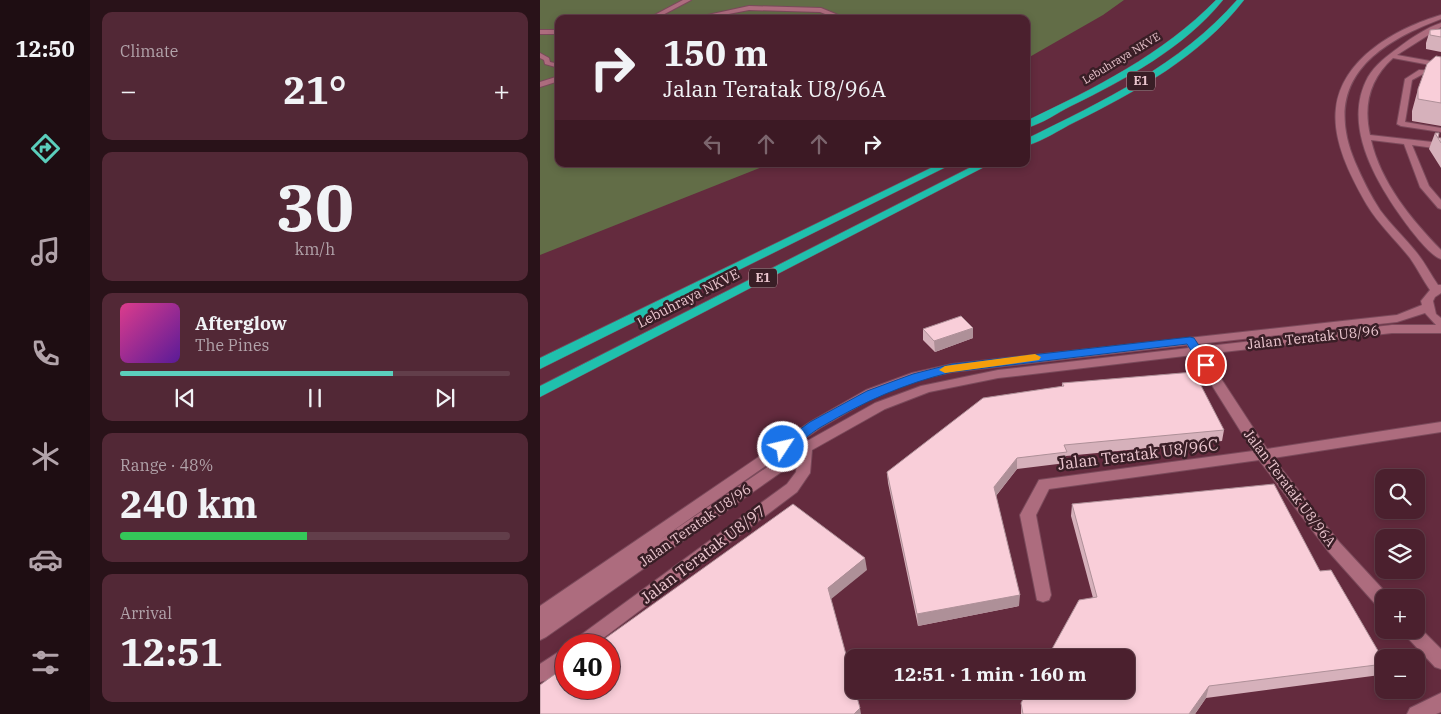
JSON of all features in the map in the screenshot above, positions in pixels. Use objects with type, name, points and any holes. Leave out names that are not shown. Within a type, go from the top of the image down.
[{"type":"highway","name":"Lebuhraya NKVE","points":[[1030,123],[1139,65],[1192,27],[1220,0]]},
{"type":"highway","name":"E1","points":[[1030,141],[1103,103],[1175,61],[1211,32],[1232,12],[1241,0]]},
{"type":"highway","name":"Lebuhraya NKVE","points":[[540,364],[941,167]]},
{"type":"highway","name":"Lebuhraya NKVE","points":[[540,392],[979,167]]},
{"type":"street","points":[[658,15],[688,0]]},
{"type":"street","points":[[709,15],[726,11],[764,7],[821,10],[832,15]]},
{"type":"street","points":[[1441,17],[1411,28],[1391,40],[1357,67],[1345,87],[1340,108],[1342,132],[1349,158],[1373,206],[1438,289],[1427,301],[1431,315],[1441,324]]},
{"type":"street","points":[[1441,25],[1414,38],[1372,77],[1364,96],[1363,119],[1374,164],[1389,194],[1413,228],[1441,256]]},
{"type":"street","points":[[540,32],[555,32]]},
{"type":"street","points":[[540,55],[547,58],[546,63],[555,65]]},
{"type":"street","points":[[1393,56],[1441,65]]},
{"type":"street","points":[[1441,74],[1422,72],[1409,79],[1401,124],[1441,130]]},
{"type":"street","points":[[540,86],[555,80]]},
{"type":"street","points":[[1367,137],[1441,146]]},
{"type":"street","points":[[1406,142],[1425,187],[1441,206]]},
{"type":"street","name":"Jalan Teratak U8/96","points":[[540,632],[805,448],[880,406],[926,389],[960,380],[998,374],[1396,318],[1428,308]]},
{"type":"street","name":"Jalan Teratak U8/96","points":[[540,615],[815,424],[871,393],[917,376],[952,368],[1194,346],[1392,329],[1441,329]]},
{"type":"street","name":"Jalan Teratak U8/96A","points":[[1194,346],[1263,455],[1334,547],[1375,592]]},
{"type":"street","points":[[1263,455],[1441,427]]},
{"type":"street","name":"Jalan Teratak U8/97","points":[[595,634],[792,488],[803,473],[805,448]]},
{"type":"street","name":"Jalan Teratak U8/96C","points":[[1043,595],[1028,514],[1044,484],[1263,455]]},
{"type":"street","points":[[1420,639],[1441,661]]},
{"type":"street","points":[[540,674],[555,663]]},
{"type":"street","points":[[1417,714],[1441,702]]},
{"type":"green space","points":[[540,0],[1124,0],[1103,15],[1030,57],[1030,15],[555,15],[555,167],[762,167],[540,255]]},
{"type":"building","points":[[1441,29],[1441,37],[1430,35],[1430,30]]},
{"type":"building","points":[[1436,56],[1441,57],[1441,103],[1418,99],[1418,89],[1427,64]]},
{"type":"building","points":[[961,316],[973,328],[934,341],[923,329]]},
{"type":"building","points":[[1194,372],[1224,430],[1064,445],[1067,452],[1017,458],[994,487],[1020,595],[917,614],[887,472],[983,398],[1064,386],[1062,383]]},
{"type":"building","points":[[1274,484],[1320,571],[1331,570],[1377,649],[1375,649],[1375,665],[1209,686],[1189,714],[1023,714],[1021,703],[1023,699],[1135,699],[1135,649],[1052,649],[1079,600],[1097,597],[1072,504]]},
{"type":"building","points":[[793,504],[865,558],[828,588],[845,651],[845,699],[858,699],[860,708],[854,714],[540,714],[540,685],[555,674],[555,699],[620,699],[620,634],[611,634]]},
{"type":"slow traffic","points":[[945,370],[1035,357]]},
{"type":"route","points":[[783,447],[815,424],[871,393],[917,376],[952,368],[1018,359],[1190,341],[1206,365]]}]
